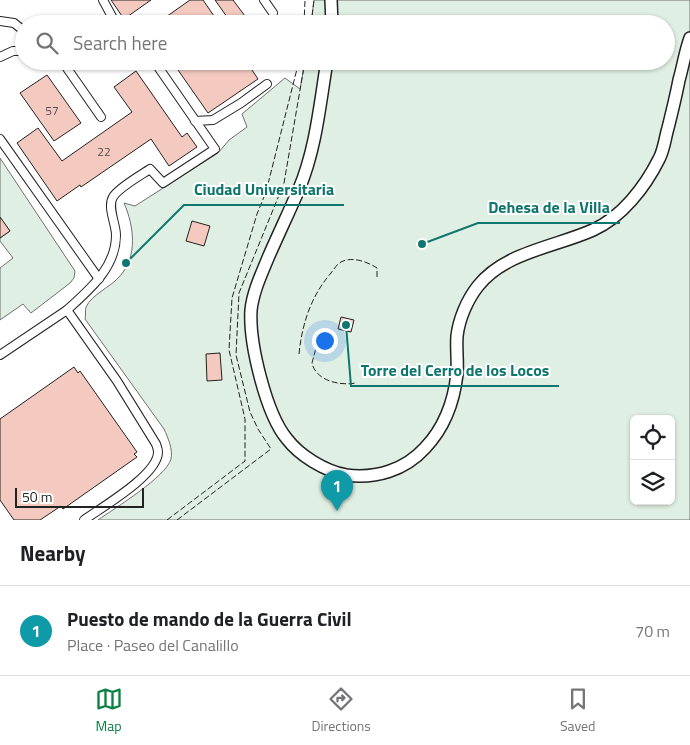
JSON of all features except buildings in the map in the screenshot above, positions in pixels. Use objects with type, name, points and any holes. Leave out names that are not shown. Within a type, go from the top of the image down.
[{"type":"street","points":[[332,0],[332,15]]},
{"type":"street","points":[[325,70],[310,154],[300,187],[256,287],[252,308],[252,328],[266,396],[286,438],[300,453],[337,473],[356,476],[382,474],[399,468],[424,450],[440,431],[451,402],[457,375],[458,335],[462,317],[475,290],[486,277],[498,267],[522,256],[594,230],[607,222],[631,201],[645,183],[661,157],[690,38]]},
{"type":"lane","points":[[104,0],[112,15]]},
{"type":"lane","points":[[264,0],[274,13]]},
{"type":"lane","points":[[0,21],[15,24]]},
{"type":"lane","points":[[0,57],[15,52]]},
{"type":"lane","points":[[68,70],[101,117]]},
{"type":"lane","points":[[0,356],[67,310],[97,284],[110,262],[116,236],[111,205],[113,197],[150,169],[163,183],[215,149],[160,70]]},
{"type":"lane","points":[[195,121],[213,120],[267,84]]},
{"type":"lane","points":[[0,139],[99,279]]},
{"type":"lane","points":[[67,310],[117,381],[156,444],[158,453],[153,466],[141,480],[84,520]]},
{"type":"green space","points":[[314,0],[690,0],[690,520],[98,520],[150,483],[167,466],[171,459],[170,444],[164,429],[85,319],[86,308],[89,302],[120,276],[130,259],[133,241],[132,231],[124,203],[135,206],[218,153],[229,140],[247,127],[242,114],[285,78],[300,89],[303,70],[675,70],[675,15],[312,15]]},
{"type":"green space","points":[[0,158],[75,271],[74,278],[70,283],[31,313],[23,304],[0,320],[0,268],[13,258],[0,241],[0,238],[10,231],[0,217]]},
{"type":"fence","points":[[304,15],[305,0]]},
{"type":"fence","points":[[312,15],[314,0]]},
{"type":"fence","points":[[167,520],[245,461],[245,419],[229,350],[232,298],[257,214],[266,192],[297,70]]},
{"type":"fence","points":[[177,520],[271,449],[250,412],[236,355],[239,293],[284,183],[303,70]]},
{"type":"fence","points":[[299,354],[302,332],[313,301],[324,282],[338,264],[345,260],[365,262],[377,268],[377,279]]},
{"type":"fence","points":[[320,333],[312,363],[314,369],[323,378],[330,381],[343,384],[356,383]]},
{"type":"place","name":"Dehesa de la Villa","points":[[422,244]]},
{"type":"place","name":"Ciudad Universitaria","points":[[126,263]]},
{"type":"place","name":"Torre del Cerro de los Locos","points":[[346,325]]},
{"type":"place","name":"Puesto de mando de la Guerra Civil","points":[[337,511]]}]
